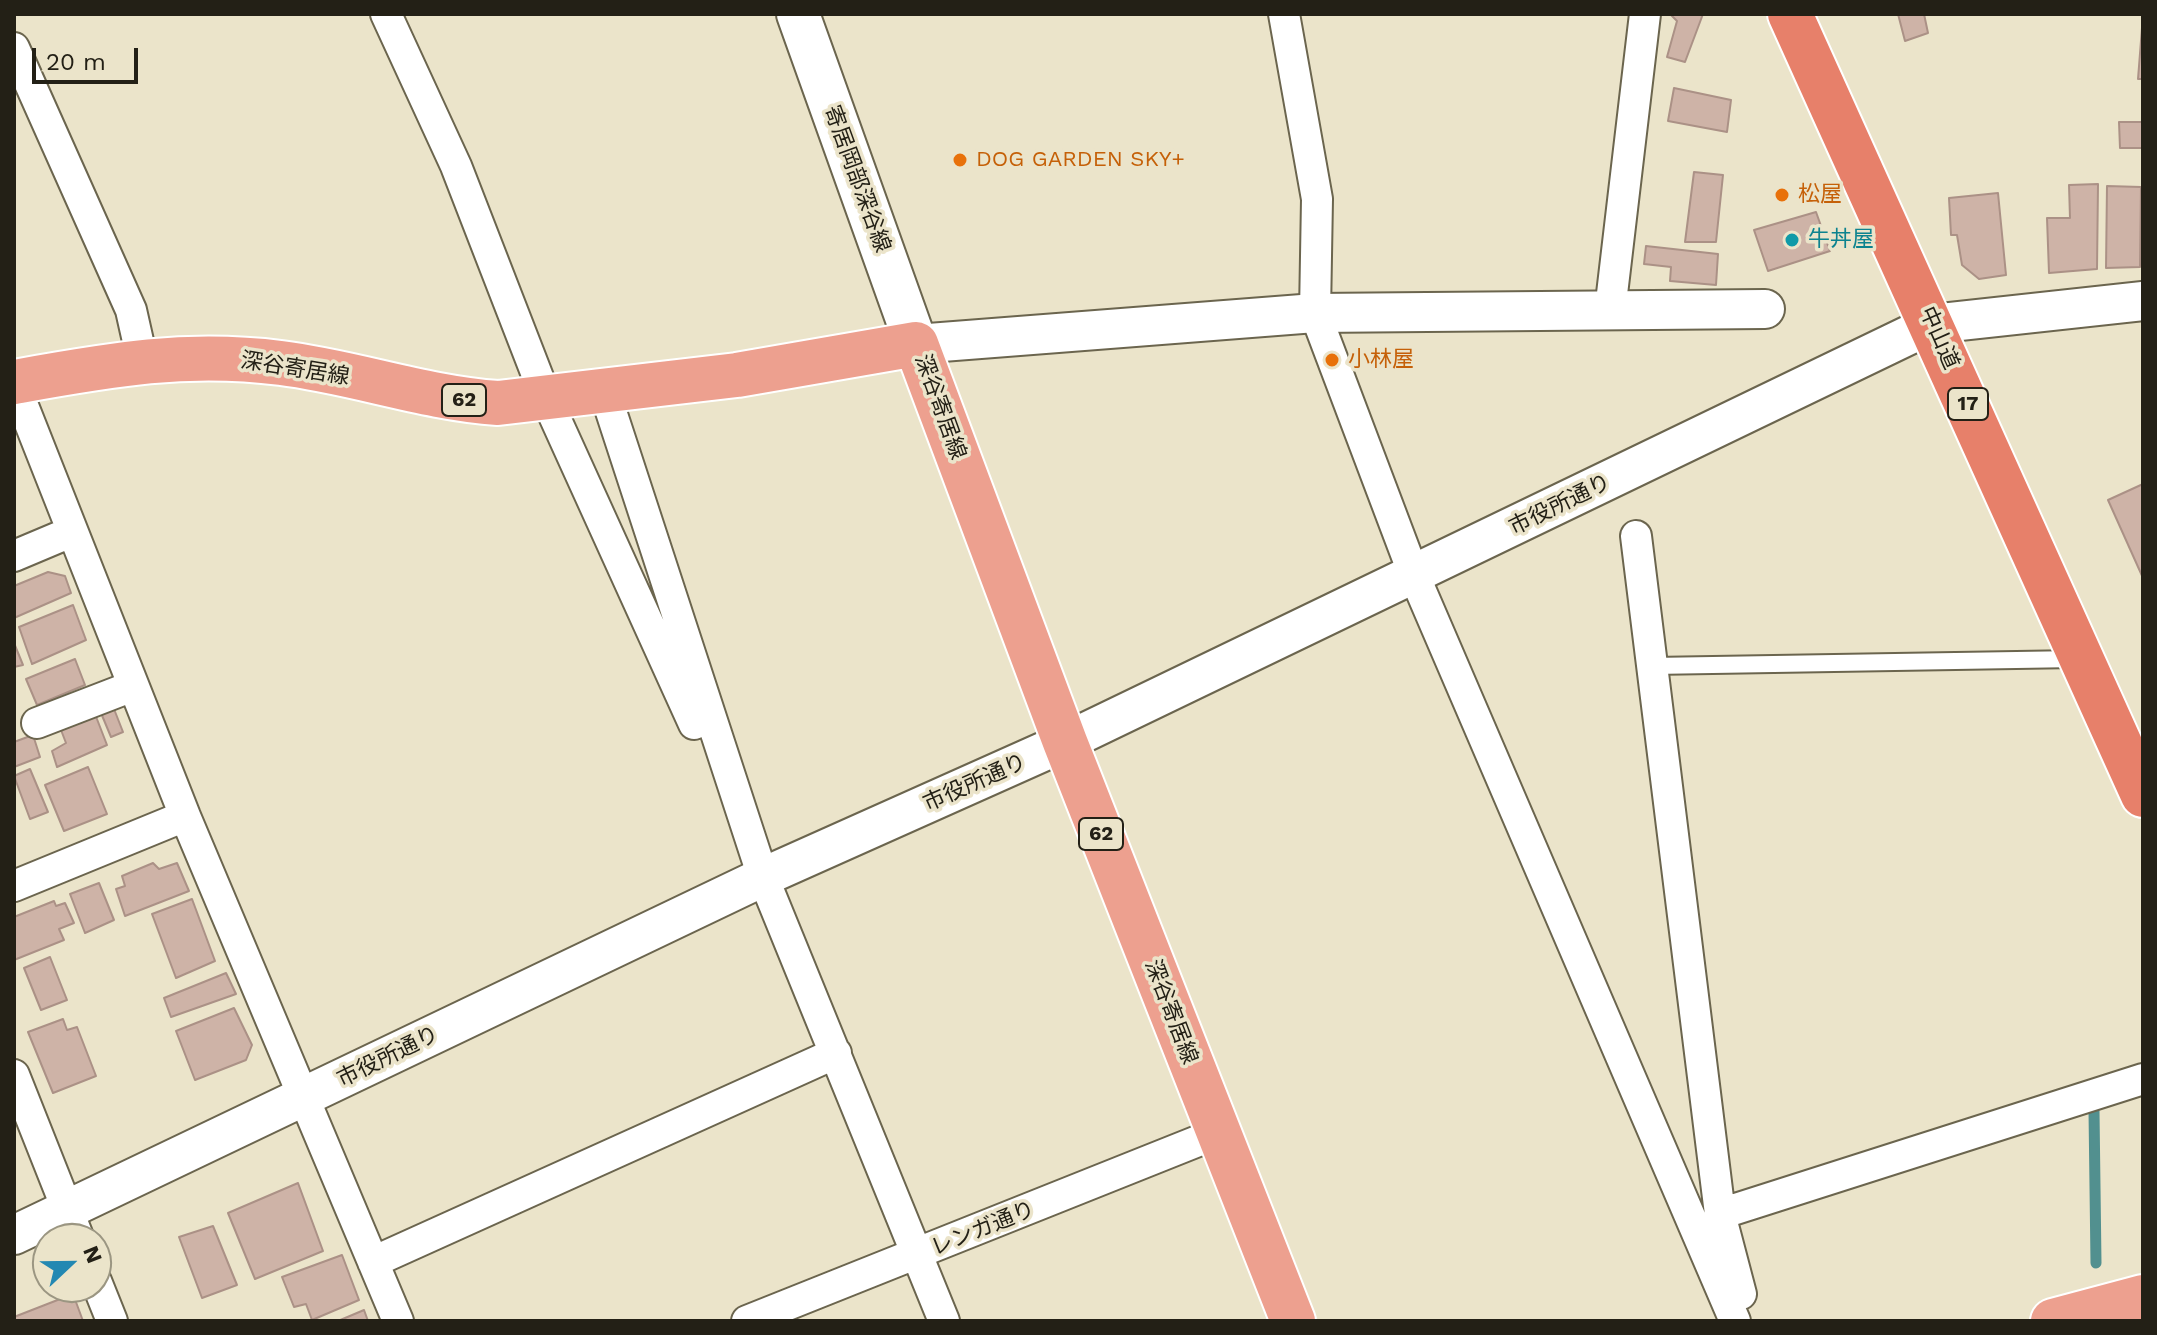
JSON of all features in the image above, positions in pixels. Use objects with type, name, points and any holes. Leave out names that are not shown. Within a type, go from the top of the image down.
[{"type":"highway","name":"中山道","points":[[1790,14],[2143,795]]},
{"type":"main road","name":"寄居岡部深谷線","points":[[798,14],[916,344]]},
{"type":"main road","name":"深谷寄居線","points":[[14,383],[142,359],[207,358],[283,363],[466,401],[498,403],[605,393],[737,375],[916,344],[1065,742],[1293,1321]]},
{"type":"main road","points":[[2053,1321],[2143,1297]]},
{"type":"street","points":[[386,14],[456,166],[546,398],[763,877],[944,1321]]},
{"type":"street","points":[[1284,14],[1317,199],[1315,313],[1414,575],[1735,1321]]},
{"type":"street","points":[[1610,311],[1645,14]]},
{"type":"street","points":[[14,48],[131,310],[142,359]]},
{"type":"street","name":"市役所通り","points":[[75,1223],[305,1096],[763,877],[1065,742],[1932,324],[2143,301]]},
{"type":"street","points":[[916,344],[1315,313],[1765,309]]},
{"type":"street","points":[[14,383],[185,816],[398,1321]]},
{"type":"street","points":[[605,393],[763,877]]},
{"type":"street","points":[[14,556],[71,532]]},
{"type":"street","points":[[1636,536],[1720,1214],[1748,1321]]},
{"type":"street","points":[[37,723],[133,686]]},
{"type":"street","points":[[14,886],[185,816]]},
{"type":"street","points":[[373,1262],[836,1053]]},
{"type":"street","points":[[14,1075],[73,1223]]},
{"type":"street","points":[[1720,1214],[2143,1079]]},
{"type":"street","name":"レンガ通り","points":[[747,1321],[918,1256],[1218,1133]]},
{"type":"lane","points":[[1652,666],[2082,659]]},
{"type":"building","points":[[1670,14],[1703,14],[1685,62],[1667,57],[1677,21]]},
{"type":"building","points":[[1898,14],[1924,14],[1928,33],[1905,41]]},
{"type":"building","points":[[2143,15],[2143,79],[2138,79]]},
{"type":"building","points":[[1674,88],[1731,100],[1727,132],[1668,121]]},
{"type":"building","points":[[2119,122],[2143,122],[2143,148],[2120,148]]},
{"type":"building","points":[[1694,172],[1723,175],[1716,242],[1685,242]]},
{"type":"building","points":[[2098,184],[2097,269],[2049,273],[2047,218],[2070,218],[2069,185]]},
{"type":"building","points":[[2107,186],[2141,187],[2140,267],[2106,268]]},
{"type":"building","points":[[1998,193],[2006,275],[1979,279],[1962,265],[1957,235],[1951,235],[1949,198]]},
{"type":"building","name":"牛丼屋","points":[[1816,212],[1830,251],[1768,271],[1754,230]]},
{"type":"building","points":[[1646,246],[1718,254],[1716,285],[1670,281],[1671,267],[1644,264]]},
{"type":"building","points":[[2143,484],[2143,578],[2108,500]]},
{"type":"building","points":[[48,572],[65,576],[71,593],[14,618],[14,586]]},
{"type":"building","points":[[73,605],[86,640],[32,664],[19,627]]},
{"type":"building","points":[[14,643],[23,665],[14,667]]},
{"type":"building","points":[[75,659],[85,685],[37,705],[26,679]]},
{"type":"building","points":[[114,709],[123,732],[111,737],[101,713]]},
{"type":"building","points":[[95,714],[107,745],[57,767],[52,751],[66,743],[61,730]]},
{"type":"building","points":[[33,735],[40,757],[14,767],[14,742]]},
{"type":"building","points":[[88,767],[107,814],[64,831],[45,785]]},
{"type":"building","points":[[30,769],[48,812],[30,819],[14,776]]},
{"type":"building","points":[[153,863],[159,869],[177,863],[189,891],[125,916],[116,889],[125,886],[122,876]]},
{"type":"building","points":[[99,883],[114,920],[85,933],[70,894]]},
{"type":"building","points":[[192,899],[215,961],[176,978],[152,914]]},
{"type":"building","points":[[54,901],[56,906],[65,903],[74,923],[59,929],[64,940],[14,960],[14,917]]},
{"type":"building","points":[[50,957],[67,1000],[41,1010],[24,968]]},
{"type":"building","points":[[226,973],[236,994],[171,1017],[164,998]]},
{"type":"building","points":[[234,1008],[252,1045],[246,1060],[195,1080],[176,1031]]},
{"type":"building","points":[[63,1019],[67,1030],[77,1027],[96,1076],[53,1093],[28,1032]]},
{"type":"building","points":[[298,1183],[323,1251],[255,1279],[228,1213]]},
{"type":"building","points":[[213,1226],[237,1285],[202,1298],[179,1237]]},
{"type":"building","points":[[342,1255],[359,1300],[312,1320],[306,1304],[294,1307],[282,1277]]},
{"type":"building","points":[[50,1303],[76,1303],[83,1321],[14,1321],[14,1317]]},
{"type":"building","points":[[364,1310],[368,1321],[338,1321]]},
{"type":"waterway","points":[[2094,1111],[2096,1263]]},
{"type":"place","name":"DOG GARDEN SKY+","points":[[960,160]]},
{"type":"place","name":"松屋","points":[[1782,195]]},
{"type":"place","name":"牛丼屋","points":[[1792,240]]},
{"type":"place","name":"小林屋","points":[[1332,360]]}]
